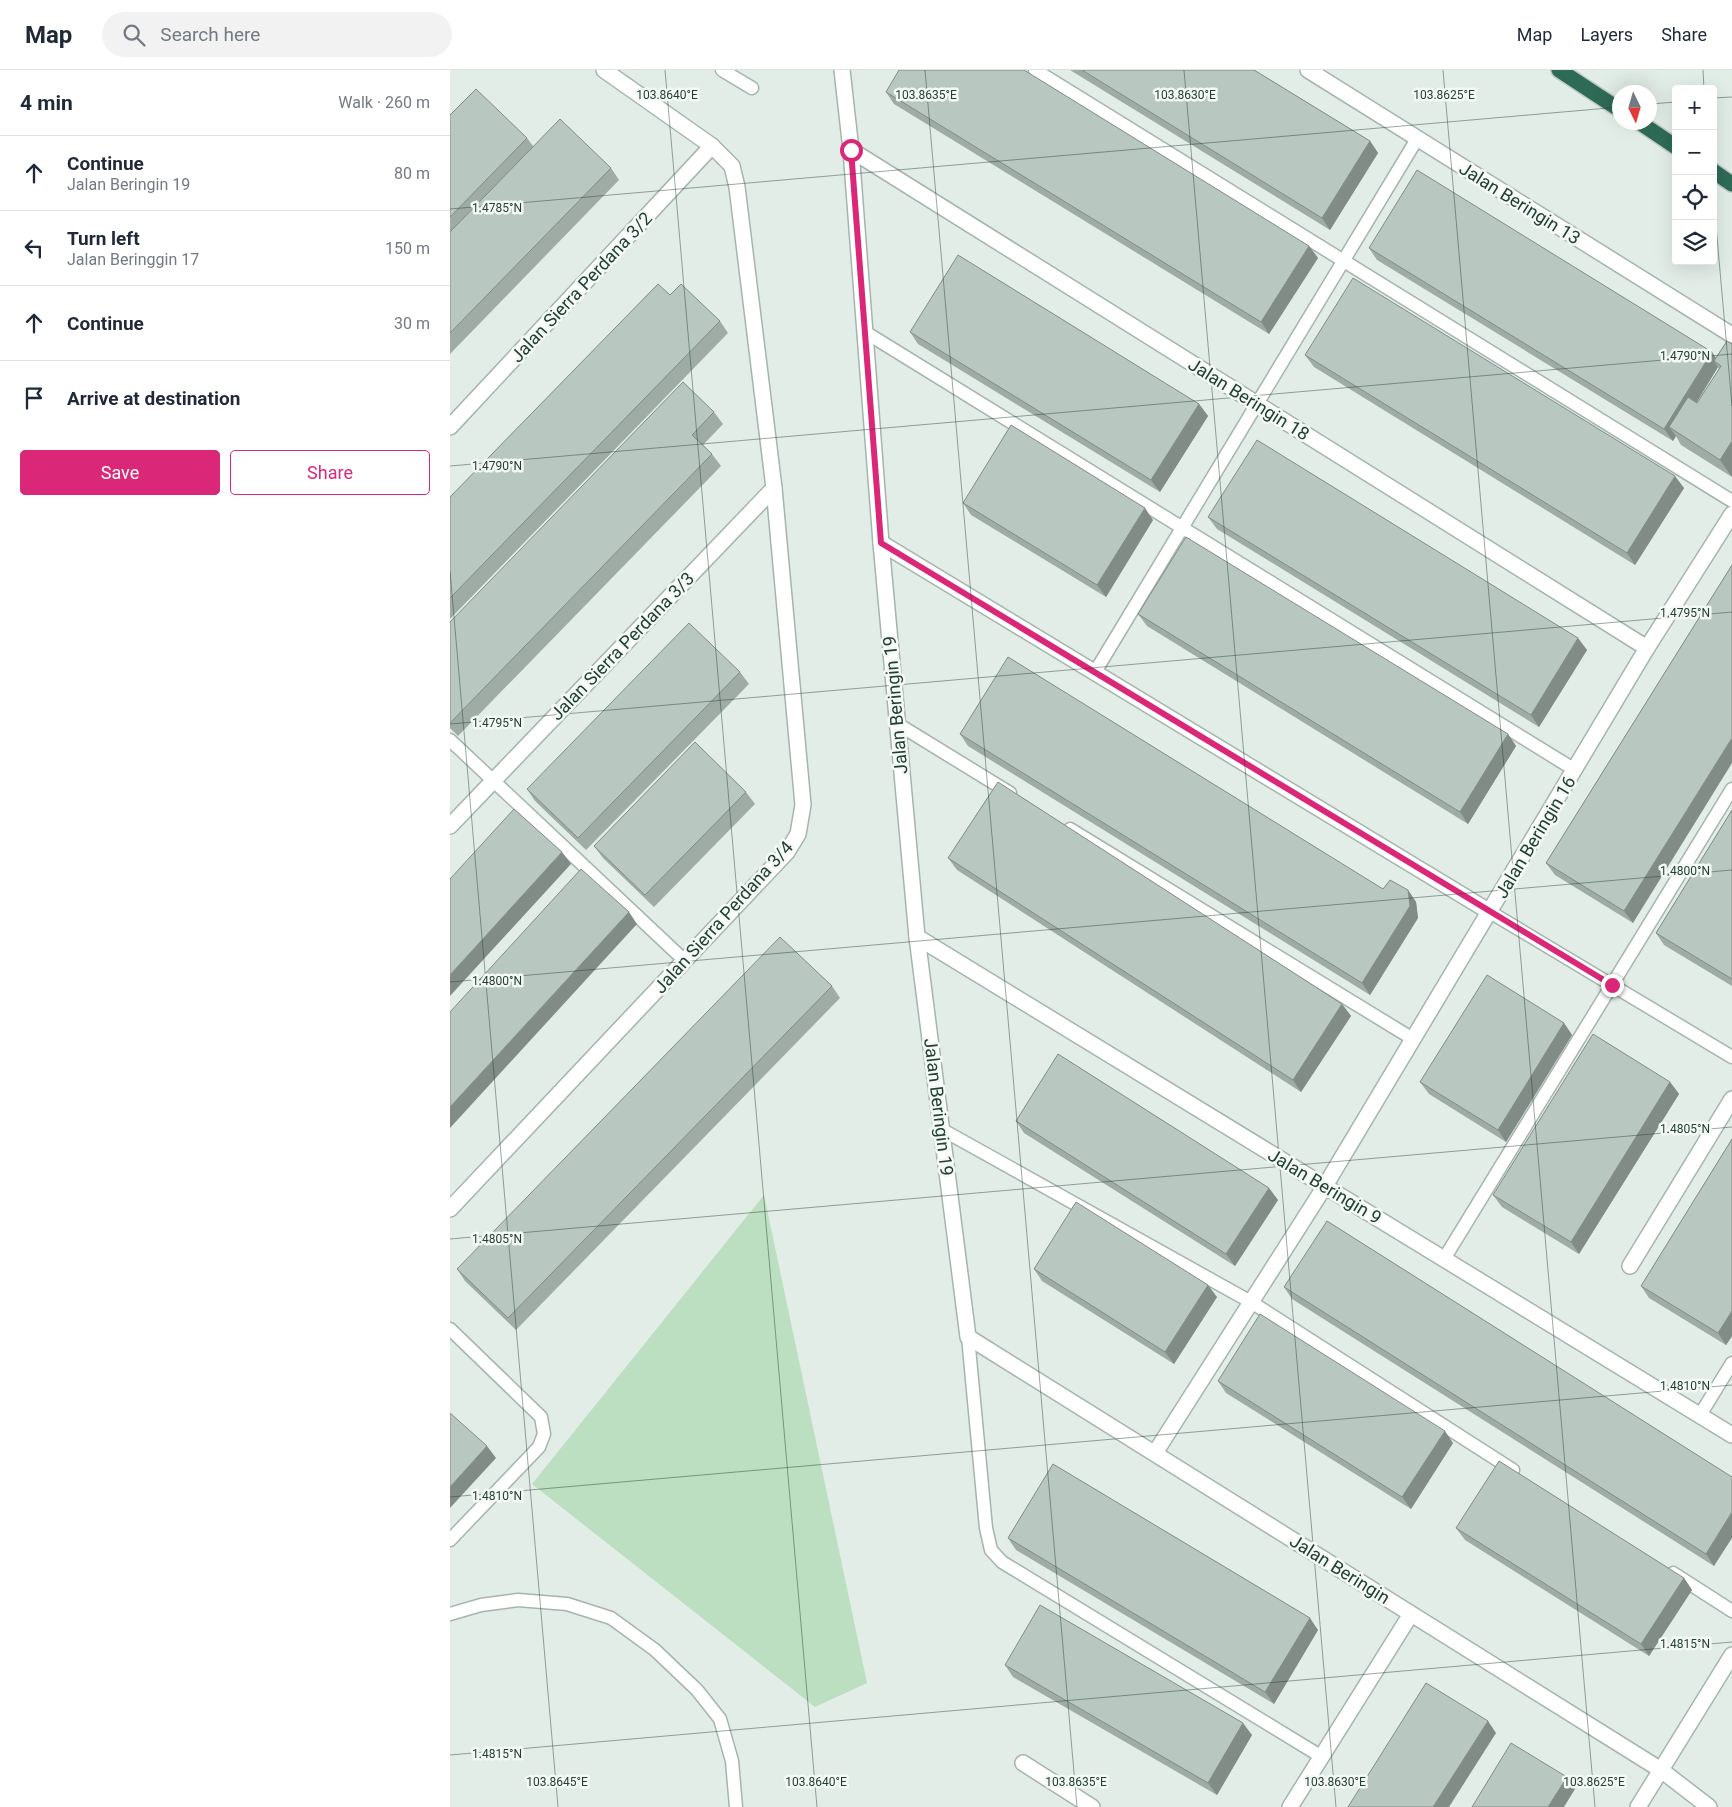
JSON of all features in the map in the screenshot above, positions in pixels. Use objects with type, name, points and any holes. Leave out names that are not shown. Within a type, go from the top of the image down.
[{"type":"highway","points":[[1559,70],[1612,105]]},
{"type":"highway","points":[[1651,130],[1672,144]]},
{"type":"highway","points":[[1717,174],[1732,184]]},
{"type":"street","name":"Jalan Sierra Perdana 3/4","points":[[450,1209],[787,852],[798,834],[804,806],[774,488],[737,187],[732,166],[712,146],[604,70]]},
{"type":"street","name":"Jalan Beringin 19","points":[[842,70],[851,150],[896,723],[917,937],[968,1337]]},
{"type":"street","name":"Jalan Beringin 13","points":[[1308,70],[1732,335]]},
{"type":"street","name":"Jalan Sierra Perdana 3/2","points":[[450,427],[712,146]]},
{"type":"street","name":"Jalan Beringin 18","points":[[851,150],[1647,648]]},
{"type":"street","name":"Jalan Sierra Perdana 3/3","points":[[450,826],[774,488]]},
{"type":"street","name":"Jalan Beringin 16","points":[[1155,1453],[1325,1186],[1647,648],[1732,514]]},
{"type":"street","points":[[881,543],[1490,912]]},
{"type":"street","name":"Jalan Beringin 9","points":[[917,937],[1732,1435]]},
{"type":"street","points":[[1630,1266],[1732,1099]]},
{"type":"street","name":"Jalan Beringin","points":[[968,1337],[1661,1770],[1709,1807]]},
{"type":"street","points":[[1290,1807],[1411,1614]]},
{"type":"street","points":[[1638,1807],[1732,1655]]},
{"type":"street","points":[[1023,1763],[1092,1807]]},
{"type":"lane","points":[[722,70],[752,88]]},
{"type":"lane","points":[[1035,70],[1732,501]]},
{"type":"lane","points":[[1095,672],[1417,139]]},
{"type":"lane","points":[[865,332],[1575,770]]},
{"type":"lane","points":[[896,723],[1024,800]]},
{"type":"lane","points":[[450,740],[684,960]]},
{"type":"lane","points":[[1444,1259],[1732,789]]},
{"type":"lane","points":[[1057,821],[1414,1039]]},
{"type":"lane","points":[[1490,912],[1732,1057]]},
{"type":"lane","points":[[941,1129],[1251,1302],[1525,1478]]},
{"type":"lane","points":[[450,1329],[541,1417],[544,1434],[539,1448],[450,1540]]},
{"type":"lane","points":[[968,1337],[986,1528],[992,1550],[1002,1562],[1322,1757]]},
{"type":"lane","points":[[1700,1416],[1732,1363]]},
{"type":"lane","points":[[1666,1568],[1732,1611]]},
{"type":"lane","points":[[450,1614],[481,1604],[518,1600],[567,1604],[611,1618],[655,1650],[697,1690],[720,1719],[732,1761],[736,1807]]},
{"type":"green space","points":[[764,1195],[867,1683],[815,1707],[532,1484]]},
{"type":"building","points":[[899,70],[1024,70],[1309,246],[1261,322],[886,92]]},
{"type":"building","points":[[1082,70],[1254,70],[1370,141],[1322,218]]},
{"type":"building","points":[[476,89],[527,138],[450,217],[450,115]]},
{"type":"building","points":[[560,119],[611,168],[450,333],[450,232]]},
{"type":"building","points":[[1417,170],[1712,352],[1664,429],[1369,248]]},
{"type":"building","points":[[958,255],[1199,404],[1151,480],[910,332]]},
{"type":"building","points":[[1353,278],[1675,476],[1627,553],[1305,355]]},
{"type":"building","points":[[658,284],[670,295],[681,284],[720,321],[450,598],[450,497]]},
{"type":"building","points":[[1727,341],[1732,344],[1732,441],[1720,460],[1669,427],[1688,397],[1697,403],[1721,366],[1714,361]]},
{"type":"building","points":[[683,382],[714,412],[692,435],[712,454],[450,723],[450,622]]},
{"type":"building","points":[[1011,425],[1145,508],[1097,585],[963,503]]},
{"type":"building","points":[[1257,440],[1578,638],[1531,715],[1208,517]]},
{"type":"building","points":[[1186,537],[1508,734],[1460,812],[1138,614]]},
{"type":"building","points":[[1732,565],[1732,738],[1624,911],[1546,863]]},
{"type":"building","points":[[689,623],[740,672],[578,838],[527,789]]},
{"type":"building","points":[[1008,657],[1383,889],[1390,880],[1408,890],[1410,906],[1362,983],[960,734]]},
{"type":"building","points":[[695,742],[746,792],[645,895],[594,846]]},
{"type":"building","points":[[998,782],[1342,1004],[1293,1080],[948,858]]},
{"type":"building","points":[[514,809],[562,852],[450,975],[450,879]]},
{"type":"building","points":[[1732,810],[1732,979],[1656,933]]},
{"type":"building","points":[[581,869],[629,912],[450,1107],[450,1012]]},
{"type":"building","points":[[780,937],[832,986],[508,1318],[457,1269]]},
{"type":"building","points":[[1487,975],[1564,1023],[1498,1130],[1420,1082]]},
{"type":"building","points":[[1593,1034],[1670,1082],[1571,1242],[1493,1195]]},
{"type":"building","points":[[1058,1054],[1269,1188],[1226,1254],[1016,1121]]},
{"type":"building","points":[[1732,1139],[1732,1311],[1718,1333],[1641,1286]]},
{"type":"building","points":[[1076,1202],[1208,1285],[1165,1352],[1034,1269]]},
{"type":"building","points":[[1327,1221],[1732,1477],[1732,1512],[1706,1554],[1284,1287]]},
{"type":"building","points":[[1260,1314],[1445,1431],[1402,1497],[1218,1381]]},
{"type":"building","points":[[450,1413],[487,1446],[450,1487]]},
{"type":"building","points":[[1499,1461],[1684,1578],[1641,1644],[1456,1528]]},
{"type":"building","points":[[1053,1464],[1310,1618],[1265,1692],[1008,1538]]},
{"type":"building","points":[[1040,1605],[1243,1723],[1208,1783],[1005,1665]]},
{"type":"building","points":[[1426,1683],[1488,1721],[1433,1807],[1348,1807]]},
{"type":"building","points":[[1511,1743],[1567,1777],[1548,1807],[1472,1807]]},
{"type":"route","points":[[851,150],[881,543],[1612,985]]}]
